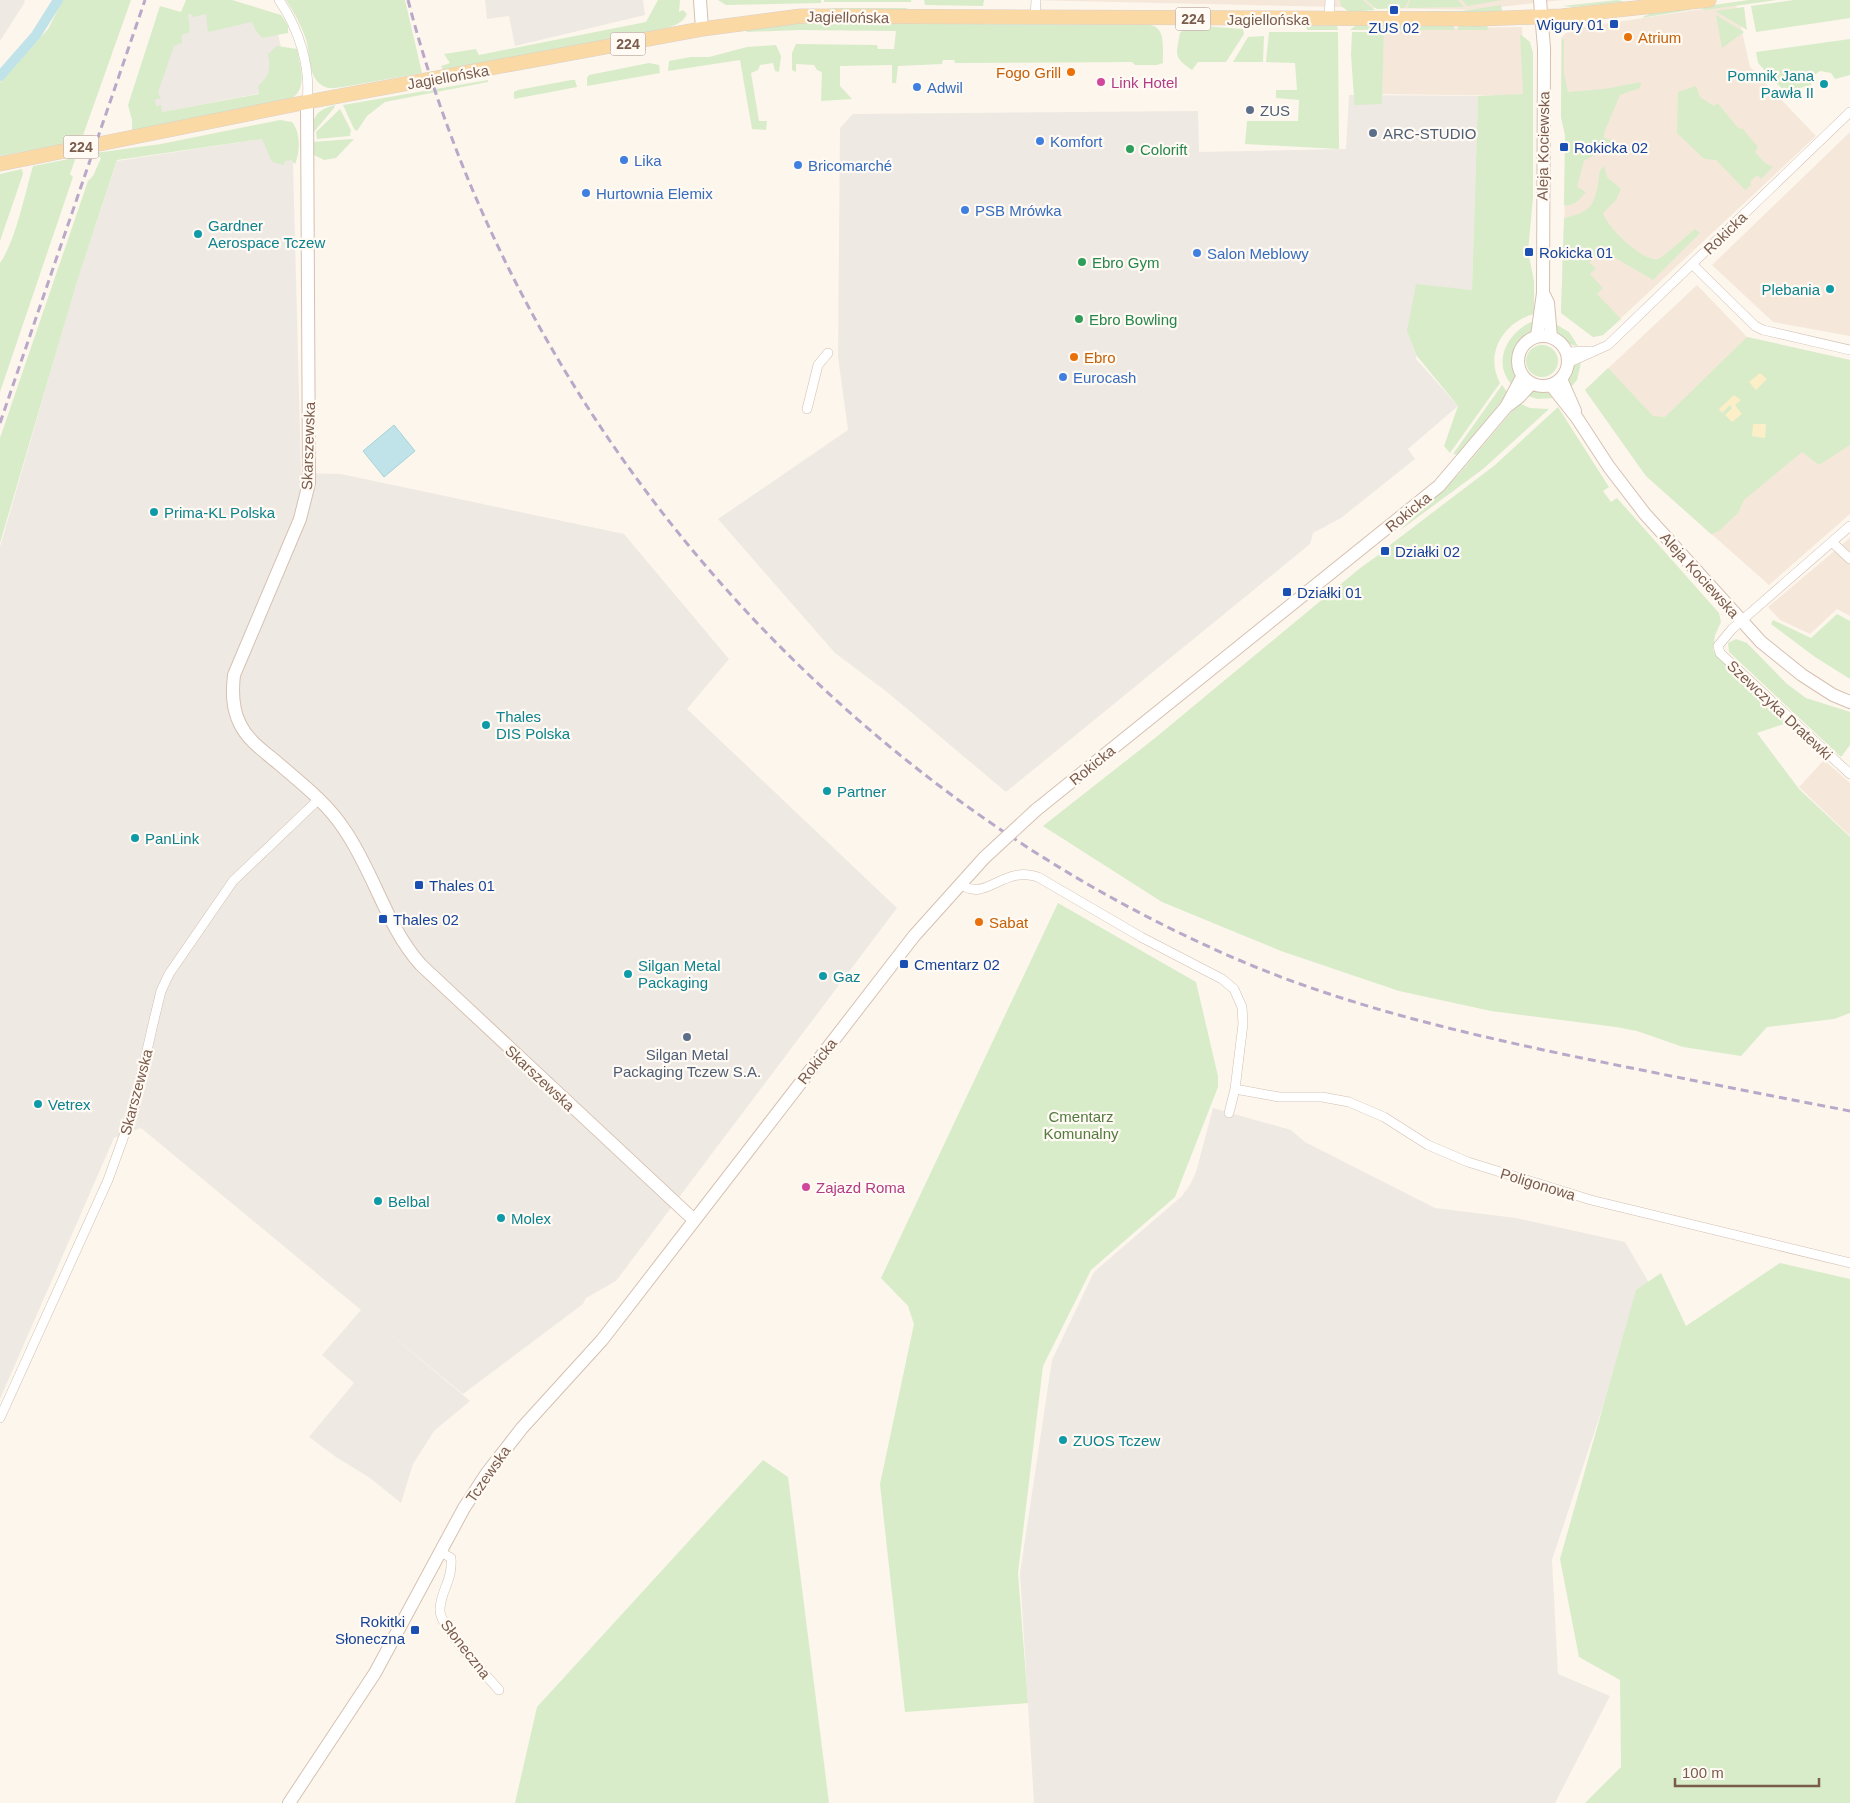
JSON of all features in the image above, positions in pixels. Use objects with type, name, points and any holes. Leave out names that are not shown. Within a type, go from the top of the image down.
[{"type":"main road","name":"Jagiellońska","points":[[0,164],[307,102],[702,29],[801,16],[1036,19],[1542,17],[1672,2],[1708,0]]},
{"type":"street","points":[[279,0],[298,34],[307,81],[307,102]]},
{"type":"street","points":[[700,0],[702,29]]},
{"type":"street","points":[[1036,0],[1036,19]]},
{"type":"street","points":[[1329,19],[1330,0]]},
{"type":"street","name":"Aleja Kociewska","points":[[1537,336],[1543,293],[1542,17],[1540,0]]},
{"type":"street","name":"Skarszewska","points":[[307,102],[309,483],[300,519],[234,675],[232,695],[240,724],[250,740],[319,799],[343,827],[354,844],[398,934],[412,955],[433,978],[694,1220]]},
{"type":"street","name":"Rokicka","points":[[1567,357],[1598,351],[1608,345],[1850,112]]},
{"type":"street","points":[[1692,264],[1755,326],[1763,330],[1850,350]]},
{"type":"street","name":"Aleja Kociewska","points":[[1543,293],[1548,303],[1551,337]]},
{"type":"street","points":[[1537,336],[1551,337],[1562,345],[1567,357],[1556,382],[1541,387],[1526,380],[1517,360],[1519,352],[1529,339],[1537,336]]},
{"type":"street","points":[[806,409],[818,365],[828,353]]},
{"type":"street","name":"Rokicka","points":[[730,1175],[914,936],[984,858],[1036,810],[1435,490],[1462,462],[1526,380]]},
{"type":"street","name":"Aleja Kociewska","points":[[1556,382],[1609,468],[1645,514],[1741,621],[1761,642],[1788,665],[1827,692],[1850,702]]},
{"type":"street","name":"Szewczyka Dratewki","points":[[1850,526],[1741,621],[1718,646],[1720,653],[1850,774]]},
{"type":"street","points":[[1832,542],[1850,560]]},
{"type":"street","name":"Skarszewska","points":[[0,1418],[117,1157],[134,1108],[161,991],[169,974],[233,881],[319,799]]},
{"type":"street","points":[[960,884],[967,889],[977,891],[1011,875],[1028,874],[1038,877],[1141,937],[1222,979],[1234,989],[1242,1007],[1243,1032],[1235,1089],[1229,1113]]},
{"type":"street","name":"Poligonowa","points":[[1235,1089],[1279,1097],[1322,1097],[1349,1102],[1384,1117],[1428,1145],[1468,1162],[1591,1200],[1850,1263]]},
{"type":"street","name":"Tczewska","points":[[289,1803],[375,1673],[477,1488],[504,1450],[602,1340],[730,1175]]},
{"type":"street","name":"Słoneczna","points":[[441,1552],[450,1558],[452,1572],[440,1606],[442,1622],[499,1690]]},
{"type":"shaded area","points":[[0,0],[24,0],[25,2],[0,41]]},
{"type":"shaded area","points":[[187,0],[276,26],[286,68],[287,88],[147,115]]},
{"type":"shaded area","points":[[485,0],[643,0],[645,15],[515,46],[509,16],[487,19]]},
{"type":"shaded area","points":[[1025,0],[1563,0],[1473,10]]},
{"type":"shaded area","points":[[1736,4],[1750,67],[1816,136],[1603,335],[1593,337],[1561,313],[1566,168],[1565,135],[1561,117],[1561,38],[1570,29]]},
{"type":"shaded area","points":[[1522,27],[1525,96],[1382,94],[1384,29]]},
{"type":"shaded area","points":[[1349,95],[1478,96],[1472,290],[1427,287],[1416,359],[1458,406],[1408,449],[1415,459],[1341,518],[1313,533],[1310,544],[1006,792],[887,692],[835,653],[718,519],[848,430],[838,357],[840,128],[853,114],[1198,111],[1199,152],[1346,149]]},
{"type":"shaded area","points":[[1850,132],[1850,336],[1773,322],[1712,265]]},
{"type":"shaded area","points":[[280,136],[293,163],[301,473],[341,474],[624,534],[729,659],[687,709],[897,908],[616,1281],[586,1298],[583,1304],[463,1394],[377,1323],[470,1401],[434,1431],[413,1464],[401,1503],[370,1478],[336,1457],[309,1437],[354,1383],[322,1355],[361,1310],[141,1128],[114,1138],[0,1399],[0,547],[73,294],[117,161]]},
{"type":"shaded area","points":[[1697,285],[1747,337],[1850,360],[1850,514],[1769,585],[1646,476],[1585,390]]},
{"type":"shaded area","points":[[1850,538],[1850,616],[1837,609],[1810,634],[1780,620],[1768,607]]},
{"type":"shaded area","points":[[1824,760],[1850,783],[1850,836],[1799,787]]},
{"type":"shaded area","name":"ZUOS Tczew","points":[[1213,1108],[1291,1130],[1305,1142],[1435,1208],[1516,1218],[1625,1242],[1651,1286],[1609,1388],[1552,1560],[1558,1674],[1610,1696],[1555,1803],[1034,1803],[1020,1573],[1052,1360],[1094,1272],[1182,1196],[1190,1185],[1196,1172]]},
{"type":"green space","points":[[63,0],[131,0],[81,141],[0,156],[0,82],[48,29]]},
{"type":"green space","points":[[186,0],[232,0],[281,15],[288,26],[288,33],[262,38],[252,22],[208,32],[206,14],[193,17],[191,14],[188,14],[190,32],[182,35],[182,43],[174,46],[158,92],[161,99],[155,99],[156,106],[161,105],[162,112],[259,94],[258,86],[269,72],[268,54],[277,46],[297,49],[302,77],[299,90],[295,96],[289,100],[132,132],[132,120],[128,105],[160,6],[181,12]]},
{"type":"green space","points":[[286,0],[405,0],[422,73],[337,88],[323,86],[313,75],[306,39]]},
{"type":"green space","points":[[658,0],[680,0],[679,12],[683,10],[687,14],[685,18],[671,27],[659,30],[443,70],[441,66],[450,63],[444,54],[476,49],[479,55],[646,22]]},
{"type":"green space","points":[[718,0],[821,0],[821,3],[726,5]]},
{"type":"green space","points":[[824,0],[911,0],[911,2],[824,2]]},
{"type":"green space","points":[[924,0],[984,0],[983,6],[925,5]]},
{"type":"green space","points":[[1340,0],[1363,0],[1375,10],[1349,12],[1341,6]]},
{"type":"green space","points":[[1366,0],[1409,0],[1405,8],[1377,9]]},
{"type":"green space","points":[[1410,0],[1458,0],[1464,7],[1407,8]]},
{"type":"green space","points":[[1462,0],[1503,0],[1467,6]]},
{"type":"green space","points":[[1618,0],[1625,2],[1573,7],[1562,6]]},
{"type":"green space","points":[[1749,0],[1777,0],[1705,10],[1699,7]]},
{"type":"green space","points":[[1794,0],[1850,0],[1850,18],[1756,32],[1751,6]]},
{"type":"green space","points":[[1501,5],[1502,11],[1462,15],[1422,11],[1462,11]]},
{"type":"green space","points":[[1744,7],[1747,30],[1715,11]]},
{"type":"green space","points":[[825,8],[908,8],[891,13],[880,13]]},
{"type":"green space","points":[[1688,8],[1690,10],[1641,18],[1651,13]]},
{"type":"green space","points":[[1716,15],[1744,32],[1722,48]]},
{"type":"green space","points":[[798,23],[1150,25],[1159,30],[1161,35],[1163,63],[1157,65],[1135,65],[1132,62],[955,63],[954,60],[943,60],[942,64],[898,66],[896,83],[892,83],[892,65],[840,66],[840,86],[852,99],[821,101],[822,72],[817,70],[814,65],[796,64],[796,72],[792,70],[792,53],[796,44],[877,45],[878,49],[894,49],[896,31],[799,30],[747,32],[746,30]]},
{"type":"green space","points":[[1189,25],[1243,29],[1244,34],[1226,62],[1198,62],[1192,70],[1177,55],[1180,33]]},
{"type":"green space","points":[[1306,25],[1337,26],[1338,30],[1307,30]]},
{"type":"green space","points":[[1355,26],[1392,26],[1392,30],[1350,30]]},
{"type":"green space","points":[[1397,26],[1454,26],[1454,30],[1396,30]]},
{"type":"green space","points":[[1458,26],[1487,26],[1489,30],[1458,30]]},
{"type":"green space","points":[[1269,32],[1338,32],[1339,149],[1245,144],[1247,121],[1298,121],[1299,100],[1276,98],[1276,90],[1297,90],[1295,63],[1266,62]]},
{"type":"green space","points":[[1352,32],[1384,32],[1382,104],[1355,105],[1355,111],[1351,55]]},
{"type":"green space","points":[[1520,34],[1530,42],[1533,53],[1533,198],[1528,251],[1534,281],[1534,314],[1514,324],[1500,340],[1494,361],[1500,383],[1450,453],[1444,446],[1458,406],[1417,356],[1407,331],[1416,284],[1472,290],[1478,96],[1523,94]]},
{"type":"green space","points":[[1264,36],[1263,62],[1233,62],[1248,37]]},
{"type":"green space","points":[[1564,39],[1564,73],[1568,92],[1604,89],[1641,82],[1640,88],[1620,95],[1604,133],[1604,138],[1612,140],[1609,147],[1584,161],[1577,187],[1586,192],[1577,202],[1571,205],[1564,205],[1565,135],[1561,117],[1562,40]]},
{"type":"green space","points":[[1850,39],[1850,75],[1835,79],[1831,73],[1820,71],[1813,76],[1811,85],[1785,92],[1758,63],[1756,52]]},
{"type":"green space","points":[[776,45],[781,56],[779,72],[775,71],[773,63],[760,65],[758,70],[751,73],[759,121],[767,121],[766,130],[752,129],[740,60],[668,71],[669,61],[691,57],[709,57],[747,47]]},
{"type":"green space","points":[[649,63],[659,65],[660,73],[587,86],[589,75]]},
{"type":"green space","points":[[488,80],[488,82],[385,102],[367,116],[357,131],[354,129],[343,105]]},
{"type":"green space","points":[[575,80],[577,87],[514,99],[514,92],[518,90]]},
{"type":"green space","points":[[1696,86],[1700,97],[1714,106],[1718,103],[1738,128],[1743,129],[1758,147],[1755,152],[1765,163],[1773,167],[1761,179],[1757,175],[1750,182],[1751,185],[1745,190],[1716,160],[1704,159],[1677,133],[1678,92]]},
{"type":"green space","points":[[335,105],[313,133],[313,122],[317,114]]},
{"type":"green space","points":[[340,109],[351,130],[350,136],[317,139],[316,132]]},
{"type":"green space","points":[[280,120],[292,122],[297,131],[299,149],[295,164],[291,160],[285,161],[284,165],[272,162],[262,139],[117,160],[76,285],[0,543],[0,438],[88,181],[93,176],[101,158],[95,155],[95,153],[161,144]]},
{"type":"green space","points":[[354,139],[336,158],[324,160],[314,155],[312,142]]},
{"type":"green space","points":[[74,158],[70,174],[73,177],[0,392],[0,263],[11,242],[20,216],[33,166]]},
{"type":"green space","points":[[1604,166],[1607,177],[1621,189],[1616,200],[1603,213],[1611,226],[1635,250],[1652,259],[1658,259],[1695,229],[1700,233],[1653,280],[1602,250],[1589,263],[1596,268],[1590,274],[1603,288],[1597,294],[1621,319],[1603,335],[1593,337],[1561,313],[1564,218],[1584,211],[1592,204],[1600,172]]},
{"type":"green space","points":[[22,169],[23,174],[0,241],[0,174]]},
{"type":"green space","points":[[1531,322],[1536,323],[1534,327],[1516,347],[1513,386],[1506,377],[1503,368],[1505,350],[1515,334]]},
{"type":"green space","points":[[1554,323],[1569,332],[1578,346],[1569,344],[1562,339]]},
{"type":"green space","points":[[1747,337],[1850,360],[1850,445],[1819,465],[1802,452],[1744,500],[1738,513],[1719,531],[1711,534],[1646,476],[1585,390],[1608,368],[1653,416],[1665,417]]},
{"type":"green space","points":[[1542,345],[1548,346],[1553,350],[1557,355],[1557,367],[1553,372],[1548,376],[1542,377],[1536,376],[1531,372],[1527,367],[1526,361],[1527,355],[1531,350],[1536,346]]},
{"type":"green space","points":[[1581,363],[1577,380],[1571,387],[1569,372],[1573,366]]},
{"type":"green space","points":[[1502,385],[1508,393],[1465,451],[1461,455],[1453,454]]},
{"type":"green space","points":[[1537,389],[1547,392],[1554,398],[1537,399],[1525,395]]},
{"type":"green space","points":[[1519,403],[1530,408],[1549,409],[1483,469],[1399,531],[1458,475]]},
{"type":"green space","points":[[1558,407],[1609,487],[1603,491],[1611,502],[1617,498],[1719,613],[1721,622],[1715,635],[1713,650],[1747,687],[1787,723],[1757,733],[1799,789],[1850,837],[1850,1013],[1834,1019],[1767,1027],[1741,1056],[1683,1047],[1637,1031],[1616,1027],[1491,1011],[1399,991],[1281,951],[1162,902],[1043,826],[1155,738],[1359,569],[1381,553],[1387,551],[1386,548],[1495,465]]},
{"type":"green space","points":[[1837,614],[1850,621],[1850,679],[1815,657],[1771,624],[1773,620],[1811,638]]},
{"type":"green space","points":[[1736,639],[1747,643],[1787,684],[1806,698],[1850,712],[1850,745],[1841,757],[1729,652],[1728,643]]},
{"type":"green space","name":"Cmentarz Komunalny","points":[[1058,903],[1196,982],[1218,1076],[1218,1087],[1175,1197],[1091,1270],[1043,1366],[1018,1573],[1028,1703],[905,1712],[880,1484],[914,1324],[908,1306],[881,1278]]},
{"type":"green space","points":[[1780,1263],[1850,1279],[1850,1803],[1585,1803],[1621,1767],[1620,1680],[1579,1657],[1560,1559],[1636,1290],[1661,1273],[1686,1326]]},
{"type":"green space","points":[[763,1460],[788,1477],[829,1803],[515,1803],[537,1707]]},
{"type":"sand","points":[[1760,373],[1767,379],[1756,390],[1749,382]]},
{"type":"sand","points":[[1734,395],[1741,400],[1735,405],[1742,414],[1732,422],[1725,415],[1732,408],[1730,405],[1722,413],[1719,409]]},
{"type":"sand","points":[[1753,424],[1766,424],[1765,438],[1752,436]]},
{"type":"water","points":[[394,425],[415,451],[384,477],[363,451]]},
{"type":"waterway","points":[[0,76],[36,35],[58,0]]},
{"type":"railway","points":[[0,423],[145,0]]},
{"type":"railway","points":[[408,0],[460,158],[529,309],[616,450],[718,580],[835,699],[963,804],[1103,893],[1253,966],[1331,995],[1410,1018],[1531,1047],[1850,1111]]},
{"type":"place","name":"ZUS 02","points":[[1394,10]]},
{"type":"place","name":"Wigury 01","points":[[1614,24]]},
{"type":"place","name":"Atrium","points":[[1628,37]]},
{"type":"place","name":"Fogo Grill","points":[[1071,72]]},
{"type":"place","name":"Link Hotel","points":[[1101,82]]},
{"type":"place","name":"Pomnik Jana Pawła II","points":[[1824,84]]},
{"type":"place","name":"Adwil","points":[[917,87]]},
{"type":"place","name":"ZUS","points":[[1250,110]]},
{"type":"place","name":"ARC-STUDIO","points":[[1373,133]]},
{"type":"place","name":"Komfort","points":[[1040,141]]},
{"type":"place","name":"Rokicka 02","points":[[1564,147]]},
{"type":"place","name":"Colorift","points":[[1130,149]]},
{"type":"place","name":"Lika","points":[[624,160]]},
{"type":"place","name":"Bricomarché","points":[[798,165]]},
{"type":"place","name":"Hurtownia Elemix","points":[[586,193]]},
{"type":"place","name":"PSB Mrówka","points":[[965,210]]},
{"type":"place","name":"Gardner Aerospace Tczew","points":[[198,234]]},
{"type":"place","name":"Rokicka 01","points":[[1529,252]]},
{"type":"place","name":"Salon Meblowy","points":[[1197,253]]},
{"type":"place","name":"Ebro Gym","points":[[1082,262]]},
{"type":"place","name":"Plebania","points":[[1830,289]]},
{"type":"place","name":"Ebro Bowling","points":[[1079,319]]},
{"type":"place","name":"Ebro","points":[[1074,357]]},
{"type":"place","name":"Eurocash","points":[[1063,377]]},
{"type":"place","name":"Prima-KL Polska","points":[[154,512]]},
{"type":"place","name":"Działki 02","points":[[1385,551]]},
{"type":"place","name":"Działki 01","points":[[1287,592]]},
{"type":"place","name":"Thales DIS Polska","points":[[486,725]]},
{"type":"place","name":"Partner","points":[[827,791]]},
{"type":"place","name":"PanLink","points":[[135,838]]},
{"type":"place","name":"Thales 01","points":[[419,885]]},
{"type":"place","name":"Thales 02","points":[[383,919]]},
{"type":"place","name":"Sabat","points":[[979,922]]},
{"type":"place","name":"Cmentarz 02","points":[[904,964]]},
{"type":"place","name":"Silgan Metal Packaging","points":[[628,974]]},
{"type":"place","name":"Gaz","points":[[823,976]]},
{"type":"place","name":"Silgan Metal Packaging Tczew S.A.","points":[[687,1037]]},
{"type":"place","name":"Vetrex","points":[[38,1104]]},
{"type":"place","name":"Zajazd Roma","points":[[806,1187]]},
{"type":"place","name":"Belbal","points":[[378,1201]]},
{"type":"place","name":"Molex","points":[[501,1218]]},
{"type":"place","name":"ZUOS Tczew","points":[[1063,1440]]},
{"type":"place","name":"Rokitki Słoneczna","points":[[415,1630]]}]
